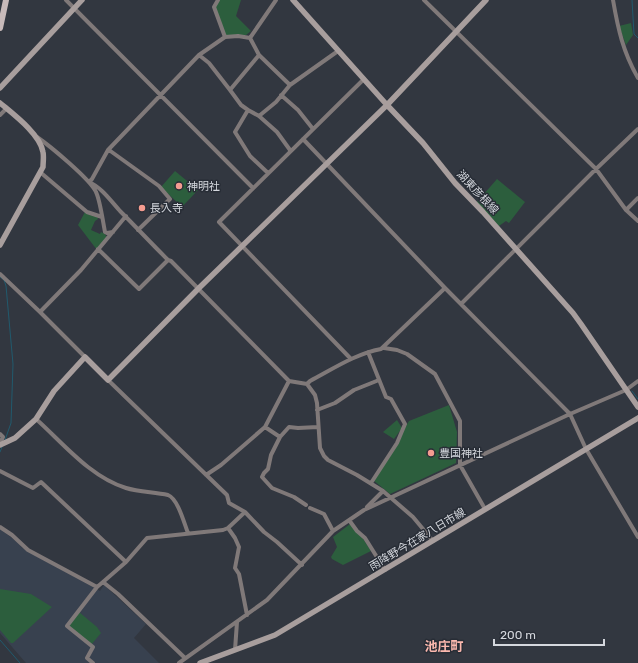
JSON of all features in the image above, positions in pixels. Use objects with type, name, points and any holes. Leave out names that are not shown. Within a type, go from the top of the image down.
[{"type":"main road","points":[[0,28],[6,0]]},
{"type":"main road","points":[[0,88],[82,0]]},
{"type":"main road","name":"湖東彦根線","points":[[293,0],[386,105],[423,143],[455,183],[517,249],[581,324],[638,407]]},
{"type":"main road","points":[[2,444],[24,430],[36,419],[54,391],[84,357],[108,380],[199,288],[386,105],[486,0]]},
{"type":"main road","points":[[0,102],[35,136],[43,150],[43,167],[0,245]]},
{"type":"main road","name":"雨降野今在家八日市線","points":[[200,663],[276,635],[638,418]]},
{"type":"street","points":[[66,0],[252,188]]},
{"type":"street","points":[[218,0],[214,7],[225,37]]},
{"type":"street","points":[[250,38],[276,0]]},
{"type":"street","points":[[424,0],[596,169],[626,210],[637,219]]},
{"type":"street","points":[[612,0],[620,39],[629,62],[638,78]]},
{"type":"street","points":[[88,182],[92,179],[109,150],[199,55],[225,37],[238,36],[250,38]]},
{"type":"street","points":[[250,38],[259,55],[290,85]]},
{"type":"street","points":[[259,116],[276,102],[290,85],[338,51]]},
{"type":"street","points":[[199,55],[209,63],[241,105],[259,116],[277,132],[290,150]]},
{"type":"street","points":[[230,90],[259,55]]},
{"type":"street","points":[[351,359],[219,222],[290,150],[364,79]]},
{"type":"street","points":[[282,95],[298,110],[313,129]]},
{"type":"street","points":[[0,115],[6,108]]},
{"type":"street","points":[[248,110],[235,132],[250,156],[268,173]]},
{"type":"street","points":[[462,303],[638,129]]},
{"type":"street","points":[[35,136],[49,145],[88,182],[96,192],[105,232],[113,232]]},
{"type":"street","points":[[303,139],[445,288],[462,303],[570,414],[586,449],[638,536]]},
{"type":"street","points":[[109,150],[159,186],[170,199],[138,230]]},
{"type":"street","points":[[40,172],[87,212],[102,217]]},
{"type":"street","points":[[88,182],[95,185],[168,260],[171,261],[199,288],[289,381],[307,384],[315,395],[320,448],[324,456],[328,460],[372,484],[391,497],[413,517],[433,541]]},
{"type":"street","points":[[626,210],[638,198]]},
{"type":"street","points":[[40,312],[81,270],[126,216]]},
{"type":"street","points":[[98,250],[139,289],[168,260]]},
{"type":"street","points":[[0,274],[84,357]]},
{"type":"street","points":[[384,348],[445,288]]},
{"type":"street","points":[[307,384],[351,359],[368,352],[384,348],[397,350],[407,354],[435,374],[460,421],[460,465],[485,509]]},
{"type":"street","points":[[368,352],[386,397],[391,399],[405,424],[397,443],[372,484]]},
{"type":"street","points":[[108,380],[227,495],[229,503],[245,512],[264,532],[302,565]]},
{"type":"street","points":[[317,410],[335,403],[354,390],[379,380]]},
{"type":"street","points":[[206,475],[265,427],[289,381]]},
{"type":"street","points":[[179,663],[268,600],[333,531],[364,510],[570,414],[626,390],[638,381]]},
{"type":"street","points":[[36,419],[72,454],[114,484],[126,488],[172,496],[179,509],[188,533]]},
{"type":"street","points":[[265,427],[280,437]]},
{"type":"street","points":[[306,505],[294,497],[272,488],[262,477],[268,469],[271,455],[280,437],[289,427],[318,427]]},
{"type":"street","points":[[0,434],[3,437],[2,444]]},
{"type":"street","points":[[0,471],[33,488],[41,482],[126,562]]},
{"type":"street","points":[[364,510],[383,491]]},
{"type":"street","points":[[310,508],[324,514],[333,531]]},
{"type":"street","points":[[93,663],[87,658],[93,647],[68,626],[97,587],[126,562],[147,538],[223,530],[228,528],[245,512]]},
{"type":"street","points":[[349,520],[357,531],[365,538],[385,570]]},
{"type":"street","points":[[0,527],[12,535],[28,550],[97,587]]},
{"type":"street","points":[[228,528],[239,547],[235,568],[239,574],[247,615]]},
{"type":"street","points":[[103,582],[118,594],[185,658]]},
{"type":"street","points":[[235,651],[237,622]]},
{"type":"shaded area","points":[[0,529],[20,544],[21,547],[100,591],[104,585],[146,624],[134,638],[159,663],[26,663],[0,633]]},
{"type":"green space","points":[[219,0],[241,0],[236,16],[251,31],[246,35],[226,36],[215,6]]},
{"type":"green space","points":[[631,23],[633,35],[626,45],[619,26]]},
{"type":"green space","points":[[175,171],[198,190],[182,207],[161,187]]},
{"type":"green space","points":[[497,179],[525,202],[509,223],[506,221],[499,226],[477,202]]},
{"type":"green space","points":[[85,212],[97,216],[98,219],[95,221],[91,230],[100,234],[101,232],[105,234],[107,238],[97,250],[78,225]]},
{"type":"green space","points":[[449,405],[457,432],[456,463],[390,494],[373,480],[409,421]]},
{"type":"green space","points":[[397,420],[402,428],[394,439],[383,432]]},
{"type":"green space","points":[[350,524],[362,537],[371,551],[343,565],[331,557],[337,547],[333,537]]},
{"type":"green space","points":[[0,589],[31,594],[52,607],[13,643],[11,643],[0,630]]},
{"type":"green space","points":[[79,612],[97,627],[101,633],[91,645],[68,626]]},
{"type":"waterway","points":[[632,0],[634,34],[638,38]]},
{"type":"waterway","points":[[0,277],[4,280],[6,286],[13,364],[11,423],[5,440]]},
{"type":"waterway","points":[[632,391],[638,399]]},
{"type":"waterway","points":[[0,452],[2,447]]},
{"type":"waterway","points":[[0,640],[20,663]]},
{"type":"place","name":"神明社","points":[[179,186]]},
{"type":"place","name":"長入寺","points":[[142,208]]},
{"type":"place","name":"豊国神社","points":[[431,453]]},
{"type":"district","name":"池庄町","points":[[444,646]]}]
